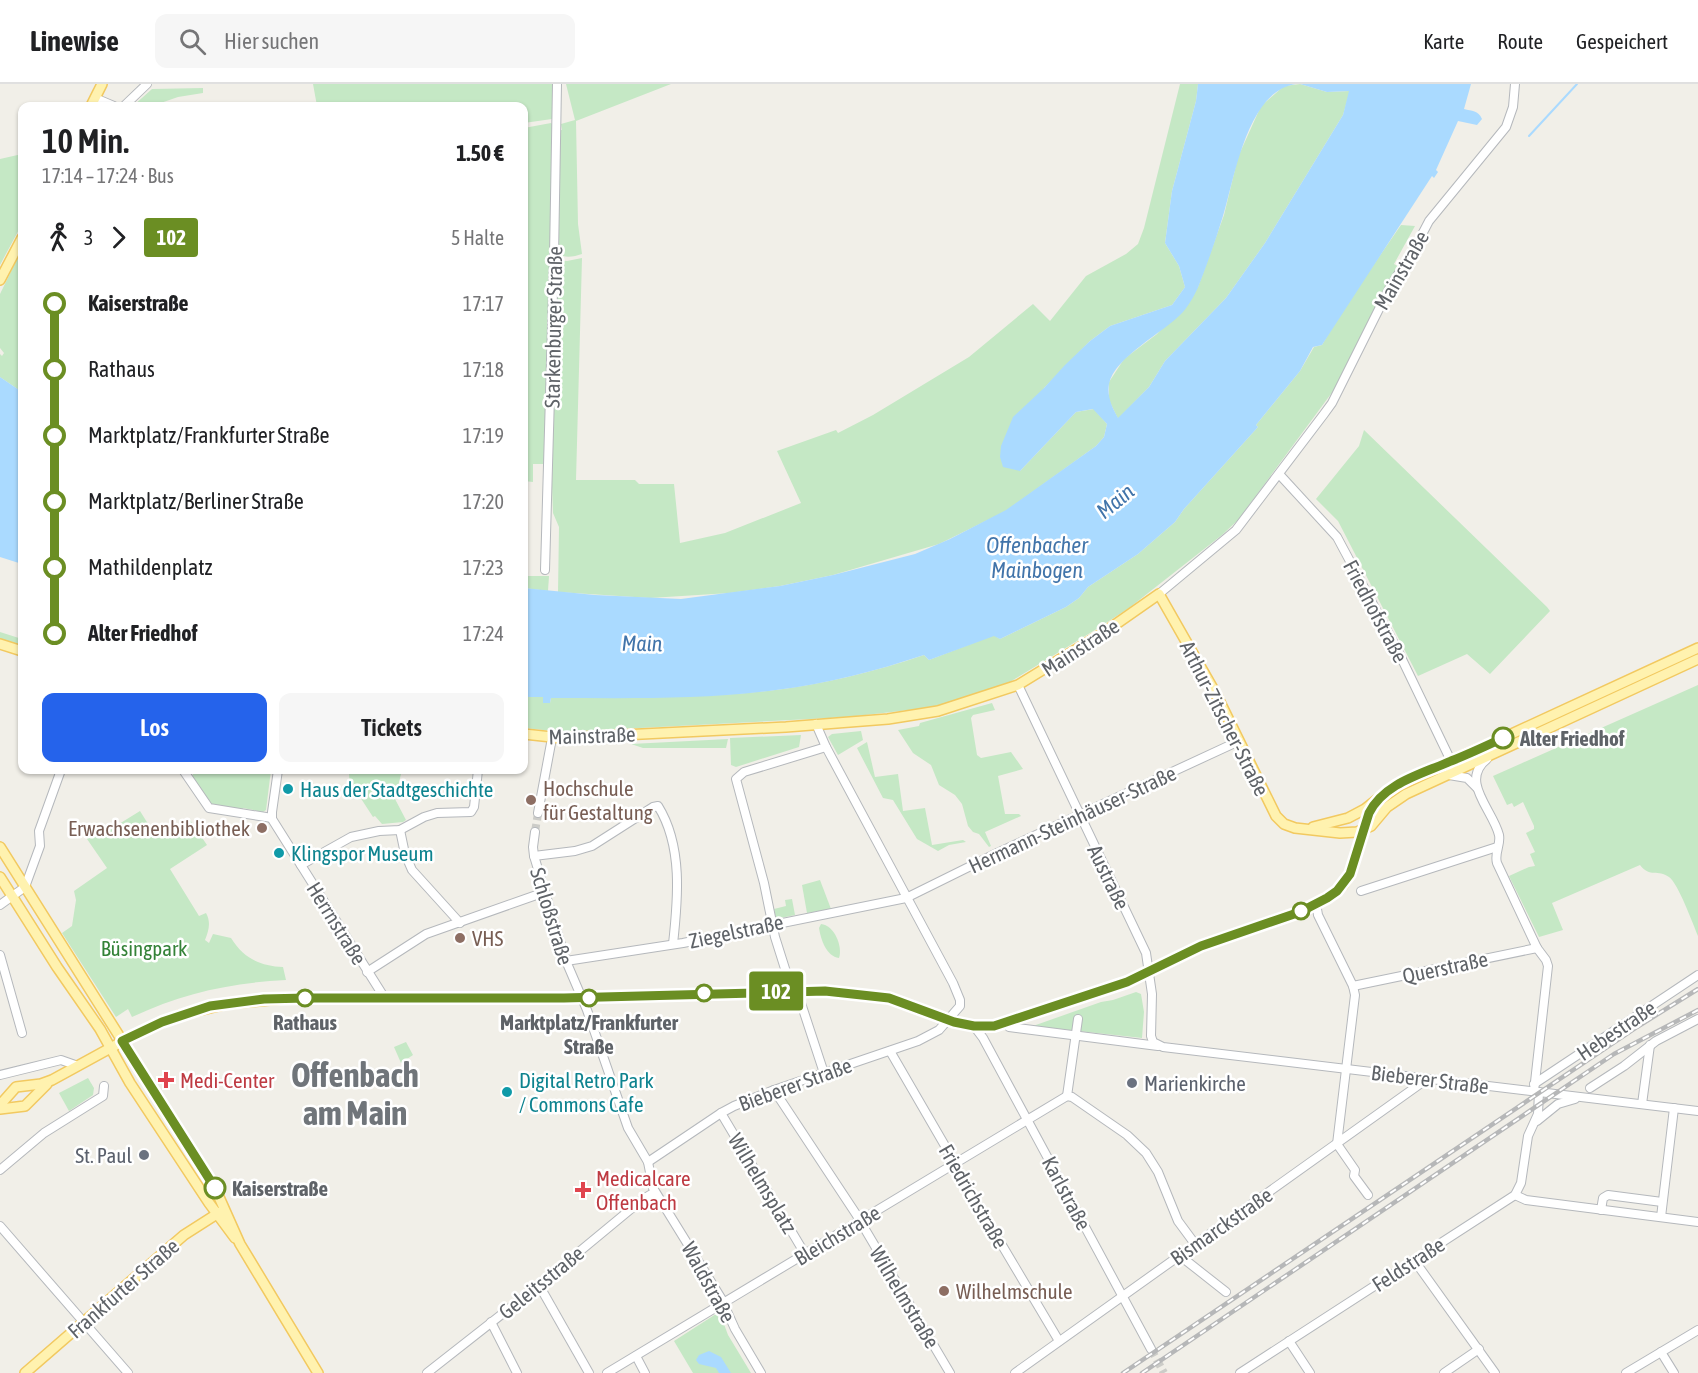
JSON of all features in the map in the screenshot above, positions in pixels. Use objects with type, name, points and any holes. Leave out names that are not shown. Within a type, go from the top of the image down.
[{"type":"main road","points":[[93,102],[102,84]]},
{"type":"main road","points":[[0,280],[18,246]]},
{"type":"main road","name":"Mainstraße","points":[[528,735],[552,738],[816,724],[914,716],[938,711],[1018,685],[1106,631],[1159,594]]},
{"type":"main road","name":"Arthur-Zitscher-Straße","points":[[1159,594],[1216,694],[1276,816],[1289,826],[1301,829],[1340,833],[1363,830]]},
{"type":"main road","points":[[0,644],[18,650]]},
{"type":"main road","points":[[1301,829],[1348,818],[1365,810],[1384,794],[1408,779],[1698,648]]},
{"type":"main road","points":[[1363,830],[1373,824],[1395,800],[1698,659]]},
{"type":"main road","points":[[1007,1025],[1119,985],[1201,946],[1300,912],[1337,891],[1346,880],[1354,863],[1363,830],[1374,804]]},
{"type":"main road","points":[[1348,818],[1363,830]]},
{"type":"main road","points":[[0,847],[215,1188],[227,1208],[240,1244]]},
{"type":"main road","points":[[0,877],[100,1029],[110,1049],[216,1214],[240,1244],[318,1373]]},
{"type":"main road","name":"Bieberer Straße","points":[[52,1080],[122,1041],[162,1022],[227,1004],[291,998],[581,998],[786,991],[838,992],[899,1001],[948,1020],[974,1026],[1007,1025]]},
{"type":"main road","points":[[0,1107],[26,1106],[52,1080]]},
{"type":"main road","points":[[0,1107],[13,1089],[19,1085],[38,1085],[52,1080]]},
{"type":"main road","points":[[178,1155],[183,1155],[189,1148]]},
{"type":"main road","name":"Frankfurter Straße","points":[[25,1373],[184,1235],[227,1208]]},
{"type":"street","points":[[128,102],[147,84]]},
{"type":"street","name":"Starkenburger Straße","points":[[545,570],[554,279],[557,84]]},
{"type":"street","name":"Mainstraße","points":[[1159,594],[1231,535],[1332,403],[1389,289],[1436,211],[1506,127],[1513,107],[1515,84]]},
{"type":"street","name":"Friedhofstraße","points":[[1279,474],[1337,537],[1402,660],[1451,761]]},
{"type":"street","name":"Austraße","points":[[1018,685],[1146,953],[1149,972]]},
{"type":"street","points":[[816,724],[826,747],[959,997],[958,1009],[948,1020]]},
{"type":"street","points":[[538,813],[552,738]]},
{"type":"street","name":"Hermann-Steinhäuser-Straße","points":[[906,898],[1239,741]]},
{"type":"street","points":[[786,991],[787,975],[736,779],[739,774],[826,747]]},
{"type":"street","points":[[1494,754],[1478,768],[1475,774],[1477,788],[1498,834],[1495,856],[1497,863],[1537,948],[1547,963],[1548,970],[1535,1089],[1538,1114],[1528,1136],[1521,1183],[1515,1195],[1526,1200],[1698,1222]]},
{"type":"street","points":[[0,905],[25,887],[40,846],[39,831],[60,774]]},
{"type":"street","points":[[186,774],[209,808],[272,818],[278,774]]},
{"type":"street","points":[[301,865],[351,837],[379,831],[400,830],[431,814],[471,812],[474,807],[478,774]]},
{"type":"street","points":[[1447,775],[1467,778],[1477,788]]},
{"type":"street","points":[[534,856],[588,848],[658,806],[671,837],[677,876],[677,908],[673,944]]},
{"type":"street","name":"Herrnstraße","points":[[272,818],[384,998]]},
{"type":"street","points":[[400,830],[405,854],[412,870],[460,923]]},
{"type":"street","name":"Schloßstraße","points":[[535,832],[534,856],[566,961],[628,1128],[648,1162]]},
{"type":"street","points":[[1361,891],[1497,847]]},
{"type":"street","points":[[367,972],[426,934],[545,892]]},
{"type":"street","name":"Ziegelstraße","points":[[566,961],[720,936],[772,923],[906,898]]},
{"type":"street","points":[[1316,903],[1318,915],[1353,986],[1355,995],[1336,1144],[1355,1170],[1354,1176],[1368,1195]]},
{"type":"street","name":"Querstraße","points":[[1353,986],[1537,948]]},
{"type":"street","points":[[0,955],[22,1033]]},
{"type":"street","points":[[1149,972],[1153,1004],[1151,1039],[1163,1047]]},
{"type":"street","name":"Hebestraße","points":[[1535,1089],[1698,975]]},
{"type":"street","points":[[797,991],[824,1073]]},
{"type":"street","points":[[1077,1019],[1067,1096],[1127,1135],[1146,1153],[1158,1172],[1178,1221],[1195,1244]]},
{"type":"street","points":[[1590,1088],[1624,1066],[1650,1045],[1698,1019]]},
{"type":"street","name":"Bieberer Straße","points":[[648,1162],[721,1113],[774,1090],[935,1034],[948,1020]]},
{"type":"street","name":"Bieberer Straße","points":[[1007,1025],[1075,1037],[1346,1070],[1535,1089],[1586,1098],[1698,1111]]},
{"type":"street","name":"Karlstraße","points":[[974,1026],[983,1038],[1151,1349]]},
{"type":"street","points":[[983,1038],[984,1031],[994,1026]]},
{"type":"street","points":[[1642,1104],[1650,1045]]},
{"type":"street","name":"Friedrichstraße","points":[[890,1051],[949,1156],[1059,1341]]},
{"type":"street","points":[[0,1075],[62,1060],[78,1066]]},
{"type":"street","name":"Bismarckstraße","points":[[1015,1373],[1427,1079]]},
{"type":"street","points":[[0,1170],[44,1132],[103,1096],[104,1086]]},
{"type":"street","points":[[774,1090],[860,1222]]},
{"type":"street","name":"Bleichstraße","points":[[607,1373],[1067,1096]]},
{"type":"street","points":[[1533,1126],[1558,1104],[1586,1098]]},
{"type":"street","points":[[1661,1217],[1674,1108]]},
{"type":"street","name":"Wilhelmsplatz","points":[[721,1113],[805,1254]]},
{"type":"street","name":"Waldstraße","points":[[648,1162],[650,1180],[655,1192],[724,1304],[735,1329],[762,1373]]},
{"type":"street","name":"Geleitsstraße","points":[[428,1373],[643,1199],[655,1192]]},
{"type":"street","name":"Feldstraße","points":[[1240,1373],[1515,1195]]},
{"type":"street","points":[[1601,1210],[1603,1198],[1608,1195],[1662,1202]]},
{"type":"street","name":"Wilhelmstraße","points":[[860,1222],[950,1373]]},
{"type":"street","points":[[0,1226],[128,1373]]},
{"type":"street","points":[[1179,1255],[1226,1292]]},
{"type":"street","points":[[1414,1260],[1496,1373]]},
{"type":"street","points":[[539,1285],[590,1373]]},
{"type":"street","points":[[491,1322],[518,1373]]},
{"type":"street","points":[[1626,1373],[1698,1330]]},
{"type":"street","points":[[1289,1341],[1310,1373]]},
{"type":"street","points":[[1444,1373],[1479,1349]]},
{"type":"street","points":[[1661,1352],[1674,1373]]},
{"type":"street","points":[[636,1356],[645,1373]]},
{"type":"green space","points":[[313,84],[553,84],[552,119],[528,122],[528,102],[316,102]]},
{"type":"green space","points":[[566,84],[671,84],[576,121],[578,224],[582,254],[568,257],[556,252],[559,130],[562,130],[561,124],[575,120]]},
{"type":"green space","points":[[1180,84],[1198,84],[1196,101],[1172,191],[1165,243],[1179,266],[1185,287],[1172,305],[1110,326],[1090,341],[1044,388],[1020,471],[1076,412],[1094,409],[1107,424],[1104,437],[1096,446],[1006,511],[939,544],[833,575],[730,593],[650,598],[558,592],[559,527],[553,513],[552,486],[556,260],[567,261],[582,258],[576,480],[635,480],[639,484],[674,484],[680,543],[725,533],[801,503],[777,451],[836,430],[838,433],[873,415],[969,357],[1033,304],[1050,321],[1086,276],[1126,254],[1138,244]]},
{"type":"green space","points":[[1300,84],[1327,92],[1350,91],[1343,115],[1265,243],[1226,298],[1165,361],[1149,387],[1118,419],[1109,400],[1109,382],[1124,359],[1157,334],[1198,287],[1224,215],[1238,157],[1261,106],[1284,86]]},
{"type":"green space","points":[[203,88],[203,93],[164,102],[137,102],[152,89]]},
{"type":"green space","points":[[551,123],[553,125],[548,461],[543,464],[533,464],[533,482],[528,481],[528,127]]},
{"type":"green space","points":[[18,155],[18,231],[0,265],[0,159]]},
{"type":"green space","points":[[1401,225],[1415,226],[1394,264],[1399,267],[1339,383],[1238,520],[1129,608],[1005,685],[935,707],[848,717],[563,732],[528,728],[528,697],[543,697],[543,703],[550,703],[551,698],[713,695],[807,685],[886,667],[924,655],[929,660],[994,635],[1000,639],[1066,607],[1079,598],[1088,587],[1138,554],[1175,522],[1258,427],[1256,425],[1300,371],[1314,347],[1322,345],[1343,309]]},
{"type":"green space","points":[[18,257],[18,389],[0,377],[0,354],[2,356],[4,353],[0,348],[0,294]]},
{"type":"green space","points":[[1364,430],[1550,611],[1490,674],[1467,654],[1418,676],[1338,521],[1316,499],[1359,446]]},
{"type":"green space","points":[[528,576],[549,576],[548,591],[528,588]]},
{"type":"green space","points":[[0,632],[18,638],[18,647],[0,641]]},
{"type":"green space","name":"Alter Friedhof","points":[[1698,685],[1698,936],[1673,881],[1665,875],[1647,871],[1640,865],[1552,903],[1563,930],[1539,937],[1509,876],[1535,866],[1530,854],[1535,852],[1526,833],[1534,829],[1534,826],[1523,802],[1514,807],[1512,803],[1507,805],[1493,776]]},
{"type":"green space","points":[[992,703],[995,710],[973,715],[971,718],[977,755],[981,758],[1011,752],[1023,769],[998,776],[1005,814],[1021,816],[985,832],[991,846],[989,847],[979,834],[973,832],[968,826],[962,804],[955,795],[939,785],[931,765],[913,753],[898,730],[919,726],[920,723]]},
{"type":"green space","points":[[861,731],[863,740],[838,755],[828,737],[832,734]]},
{"type":"green space","points":[[801,735],[799,747],[736,767],[731,765],[730,738]]},
{"type":"green space","points":[[728,739],[726,748],[643,748],[631,744]]},
{"type":"green space","points":[[867,742],[875,777],[898,774],[903,811],[925,808],[932,845],[963,840],[966,842],[949,845],[938,851],[917,839],[893,800],[883,798],[857,748]]},
{"type":"green space","points":[[193,774],[270,774],[266,810],[263,812],[243,808],[242,811],[209,805],[192,778]]},
{"type":"green space","points":[[349,774],[401,774],[395,799],[406,820],[382,824],[375,816],[373,817],[360,797],[355,799]]},
{"type":"green space","name":"Büsingpark","points":[[140,811],[150,827],[190,826],[190,820],[207,845],[170,869],[199,916],[206,913],[209,926],[205,940],[209,943],[213,934],[231,938],[247,956],[254,960],[267,965],[283,967],[286,980],[207,991],[132,1017],[128,1009],[116,1017],[62,933],[72,926],[76,900],[74,891],[107,868],[87,839],[90,832],[106,832]]},
{"type":"green space","points":[[820,880],[831,909],[807,913],[802,885]]},
{"type":"green space","points":[[792,899],[795,915],[776,919],[774,909],[786,906],[785,900]]},
{"type":"green space","points":[[821,924],[830,928],[836,937],[840,948],[839,958],[834,957],[825,947],[819,928]]},
{"type":"green space","points":[[1136,992],[1141,994],[1144,1012],[1142,1038],[1033,1026],[1101,1002]]},
{"type":"green space","points":[[406,1042],[413,1055],[401,1063],[394,1047]]},
{"type":"green space","points":[[88,1078],[94,1088],[93,1095],[69,1111],[59,1093]]},
{"type":"green space","points":[[716,1314],[721,1316],[728,1335],[751,1373],[693,1373],[674,1341]]},
{"type":"water","name":"Offenbacher Mainbogen","points":[[1198,84],[1296,84],[1279,90],[1266,102],[1255,119],[1238,159],[1212,250],[1198,288],[1190,302],[1175,320],[1130,355],[1113,374],[1109,384],[1109,393],[1118,418],[1149,387],[1165,361],[1226,298],[1265,243],[1343,115],[1349,91],[1327,92],[1300,84],[1471,84],[1464,109],[1477,112],[1482,119],[1477,125],[1458,121],[1436,170],[1438,172],[1434,178],[1432,176],[1322,345],[1313,347],[1300,371],[1256,425],[1258,427],[1175,522],[1138,554],[1088,587],[1079,598],[1066,607],[1000,639],[994,636],[929,660],[924,655],[832,681],[748,693],[664,698],[551,698],[550,703],[543,703],[543,697],[528,697],[528,588],[595,595],[681,599],[780,586],[833,575],[915,554],[950,539],[1006,510],[1096,446],[1104,437],[1107,424],[1093,409],[1076,412],[1020,471],[1003,467],[1000,457],[1001,446],[1013,417],[1090,341],[1110,326],[1172,305],[1185,287],[1179,266],[1165,243],[1172,191],[1196,101]]},
{"type":"water","points":[[0,377],[18,389],[18,563],[0,557]]},
{"type":"water","points":[[709,1351],[721,1357],[731,1373],[719,1373],[716,1368],[699,1364],[696,1360],[699,1355]]},
{"type":"waterway","points":[[1529,136],[1577,84]]},
{"type":"tunnel","points":[[535,832],[538,813]]},
{"type":"tunnel","points":[[1151,1349],[1164,1373]]},
{"type":"railway","points":[[1123,1373],[1637,1027],[1698,989]]},
{"type":"railway","points":[[1142,1373],[1614,1054],[1698,1010]]},
{"type":"bus line","name":"102","points":[[215,1188],[122,1041],[180,1015],[210,1006],[264,999],[564,998],[825,991],[889,998],[954,1022],[974,1026],[994,1026],[1127,982],[1201,946],[1300,912],[1327,898],[1343,885],[1350,874],[1369,813],[1384,794],[1408,779],[1503,738]]},
{"type":"place","name":"Alter Friedhof","points":[[1503,738]]},
{"type":"place","name":"Haus der Stadtgeschichte","points":[[288,789]]},
{"type":"place","name":"Hochschule für Gestaltung","points":[[531,800]]},
{"type":"place","name":"Erwachsenenbibliothek","points":[[262,828]]},
{"type":"place","name":"Klingspor Museum","points":[[279,853]]},
{"type":"place","name":"VHS","points":[[460,938]]},
{"type":"place","name":"Rathaus","points":[[305,998]]},
{"type":"place","name":"Marktplatz/Frankfurter Straße","points":[[589,998]]},
{"type":"place","name":"Medi-Center","points":[[166,1080]]},
{"type":"place","name":"Marienkirche","points":[[1132,1083]]},
{"type":"place","name":"Digital Retro Park / Commons Cafe","points":[[507,1092]]},
{"type":"place","name":"St. Paul","points":[[144,1155]]},
{"type":"place","name":"Kaiserstraße","points":[[215,1188]]},
{"type":"place","name":"Medicalcare Offenbach","points":[[583,1190]]},
{"type":"place","name":"Wilhelmschule","points":[[944,1291]]},
{"type":"district","name":"Offenbach am Main","points":[[355,1094]]},
{"type":"water label","name":"Main","points":[[1115,501]]},
{"type":"water label","name":"Main","points":[[642,643]]}]
